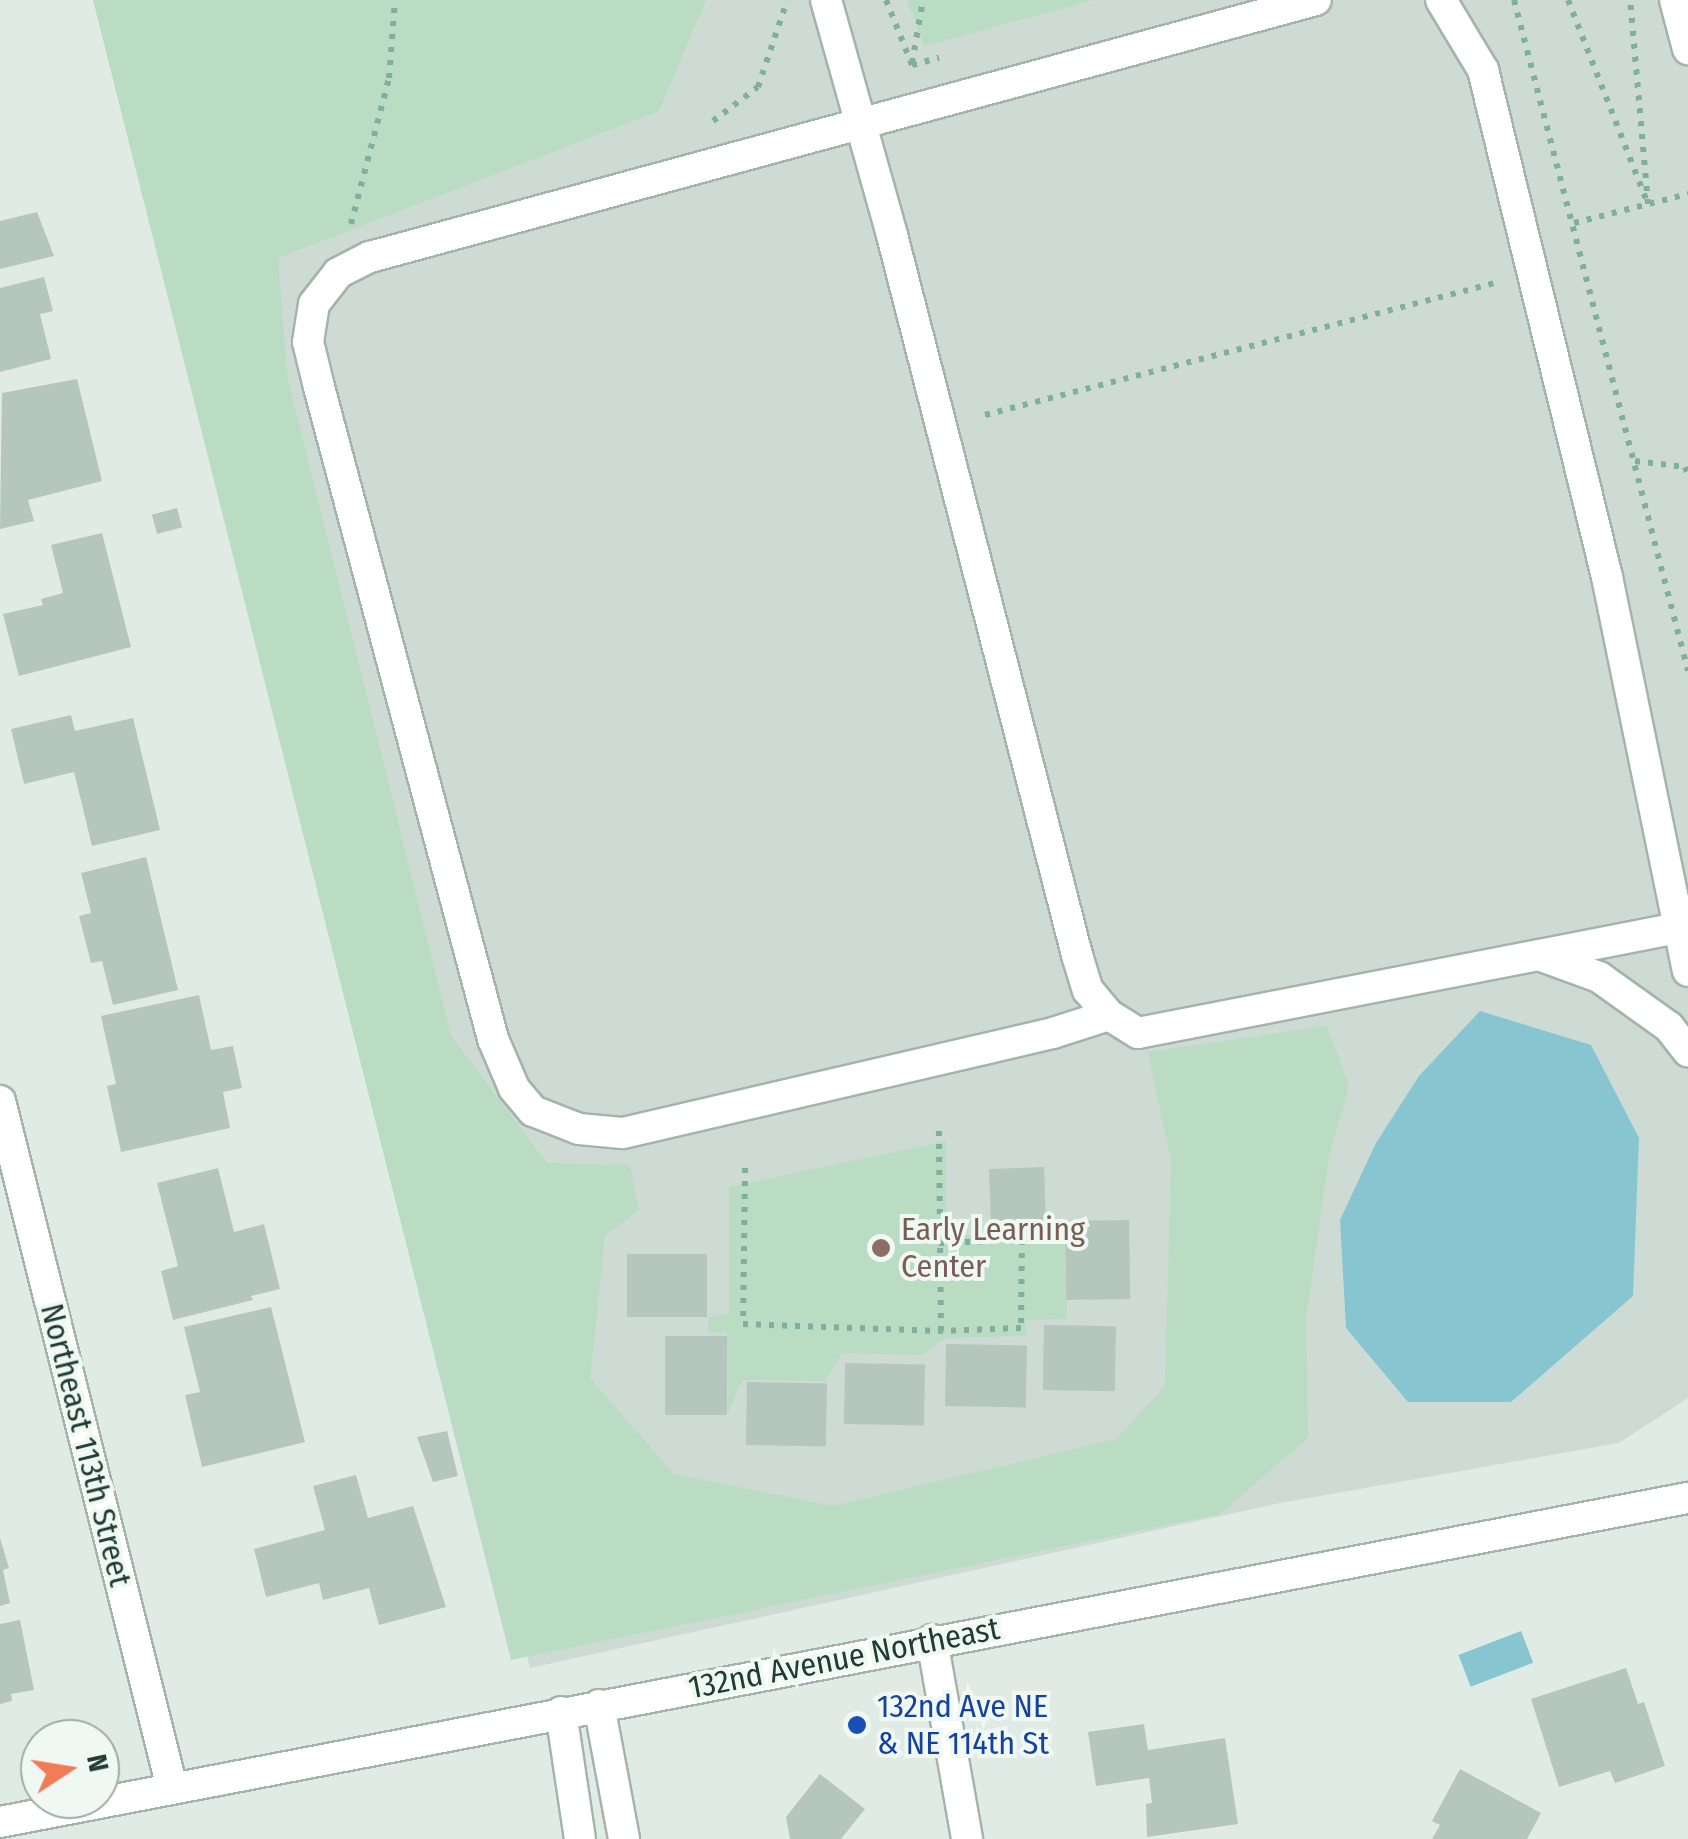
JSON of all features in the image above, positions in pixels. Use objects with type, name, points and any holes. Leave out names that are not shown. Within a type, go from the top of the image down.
[{"type":"street","points":[[826,0],[1077,955],[1088,990],[1109,1015],[1138,1033],[1684,927]]},
{"type":"street","points":[[1109,1015],[1053,1033],[622,1133],[579,1130],[533,1111],[514,1088],[493,1039],[315,372],[308,342],[314,304],[338,273],[370,257],[1316,0]]},
{"type":"street","points":[[1441,0],[1483,70],[1608,576],[1684,927],[1688,971]]},
{"type":"street","points":[[1675,0],[1688,49]]},
{"type":"street","points":[[1538,955],[1600,977],[1669,1027],[1688,1051]]},
{"type":"street","name":"Northeast 113th Street","points":[[0,1101],[172,1788]]},
{"type":"street","name":"132nd Avenue Northeast","points":[[0,1822],[932,1640],[1688,1498]]},
{"type":"street","points":[[932,1640],[967,1839]]},
{"type":"street","points":[[599,1704],[624,1839]]},
{"type":"street","points":[[561,1712],[580,1839]]},
{"type":"path","points":[[338,273],[388,78],[395,0]]},
{"type":"path","points":[[705,127],[758,87],[787,0]]},
{"type":"path","points":[[886,0],[912,65]]},
{"type":"path","points":[[912,65],[922,0]]},
{"type":"path","points":[[1514,0],[1688,671]]},
{"type":"path","points":[[1568,0],[1648,204]]},
{"type":"path","points":[[1630,0],[1648,204]]},
{"type":"path","points":[[912,65],[950,55]]},
{"type":"path","points":[[1574,223],[1688,194]]},
{"type":"path","points":[[986,415],[1496,282]]},
{"type":"path","points":[[1634,461],[1685,467],[1688,475]]},
{"type":"path","points":[[938,1130],[940,1331]]},
{"type":"path","points":[[745,1168],[743,1324],[940,1331],[1021,1328],[1022,1240],[939,1242]]},
{"type":"shaded area","points":[[110,0],[1688,0],[1688,1398],[1619,1443],[1275,1504],[530,1668],[307,802]]},
{"type":"green space","points":[[93,0],[706,0],[659,111],[278,258],[287,374],[451,1036],[547,1163],[630,1165],[639,1210],[605,1236],[590,1378],[674,1474],[833,1506],[1116,1439],[1165,1386],[1171,1161],[1148,1052],[1327,1026],[1349,1086],[1329,1156],[1306,1318],[1308,1438],[1220,1514],[511,1660]]},
{"type":"green space","points":[[907,0],[1094,0],[924,46]]},
{"type":"green space","points":[[946,1141],[946,1237],[1049,1233],[1064,1220],[1067,1319],[1025,1320],[1026,1336],[945,1338],[922,1355],[842,1353],[825,1381],[742,1380],[728,1413],[727,1332],[707,1333],[709,1317],[729,1313],[729,1187]]},
{"type":"water","points":[[1480,1011],[1591,1045],[1639,1138],[1633,1296],[1511,1402],[1408,1402],[1346,1328],[1340,1220],[1376,1143],[1419,1076]]},
{"type":"water","points":[[1521,1631],[1533,1663],[1471,1687],[1458,1655]]},
{"type":"building","points":[[37,212],[54,256],[0,269],[0,221]]},
{"type":"building","points":[[44,277],[53,311],[40,314],[51,359],[0,372],[0,288]]},
{"type":"building","points":[[77,379],[102,481],[28,500],[34,521],[0,529],[2,393]]},
{"type":"building","points":[[177,508],[182,527],[157,534],[152,515]]},
{"type":"building","points":[[102,533],[131,647],[19,676],[3,614],[43,605],[41,599],[63,593],[51,545]]},
{"type":"building","points":[[71,715],[75,731],[133,718],[160,830],[92,846],[74,772],[24,784],[11,729]]},
{"type":"building","points":[[146,857],[178,990],[113,1005],[102,961],[91,963],[79,916],[91,913],[81,873]]},
{"type":"building","points":[[199,995],[211,1050],[233,1046],[242,1088],[223,1092],[230,1128],[121,1152],[107,1086],[116,1084],[101,1016]]},
{"type":"building","points":[[1044,1167],[1046,1234],[991,1236],[989,1169]]},
{"type":"building","points":[[218,1168],[234,1232],[264,1224],[280,1289],[251,1296],[253,1300],[173,1320],[161,1271],[178,1266],[157,1183]]},
{"type":"building","points":[[1129,1220],[1130,1299],[1066,1300],[1065,1221]]},
{"type":"building","points":[[627,1254],[707,1254],[707,1317],[627,1317]]},
{"type":"building","points":[[271,1307],[305,1442],[202,1467],[185,1395],[200,1392],[184,1327]]},
{"type":"building","points":[[1044,1325],[1116,1326],[1115,1391],[1043,1390]]},
{"type":"building","points":[[665,1336],[727,1336],[727,1415],[665,1415]]},
{"type":"building","points":[[946,1344],[1027,1345],[1026,1407],[945,1406]]},
{"type":"building","points":[[845,1363],[925,1364],[924,1425],[844,1424]]},
{"type":"building","points":[[747,1382],[827,1383],[826,1446],[746,1445]]},
{"type":"building","points":[[447,1431],[458,1476],[433,1482],[417,1437]]},
{"type":"building","points":[[356,1475],[368,1518],[413,1506],[446,1607],[379,1625],[369,1588],[323,1600],[319,1583],[266,1597],[254,1549],[325,1530],[313,1486]]},
{"type":"building","points":[[0,1538],[9,1568],[3,1570],[10,1603],[0,1606]]},
{"type":"building","points":[[20,1620],[34,1690],[11,1694],[12,1701],[0,1704],[0,1624]]},
{"type":"building","points":[[1626,1668],[1638,1704],[1644,1702],[1665,1766],[1615,1783],[1610,1771],[1559,1787],[1531,1699]]},
{"type":"building","points":[[1144,1724],[1148,1750],[1225,1738],[1238,1824],[1147,1837],[1146,1804],[1152,1803],[1149,1778],[1096,1786],[1088,1732]]},
{"type":"building","points":[[1460,1769],[1541,1813],[1527,1839],[1432,1839],[1440,1825],[1432,1821]]},
{"type":"building","points":[[820,1774],[865,1809],[841,1839],[790,1839],[786,1817]]},
{"type":"place","name":"Early Learning Center","points":[[881,1248]]},
{"type":"place","name":"132nd Ave NE & NE 114th St","points":[[857,1725]]}]
